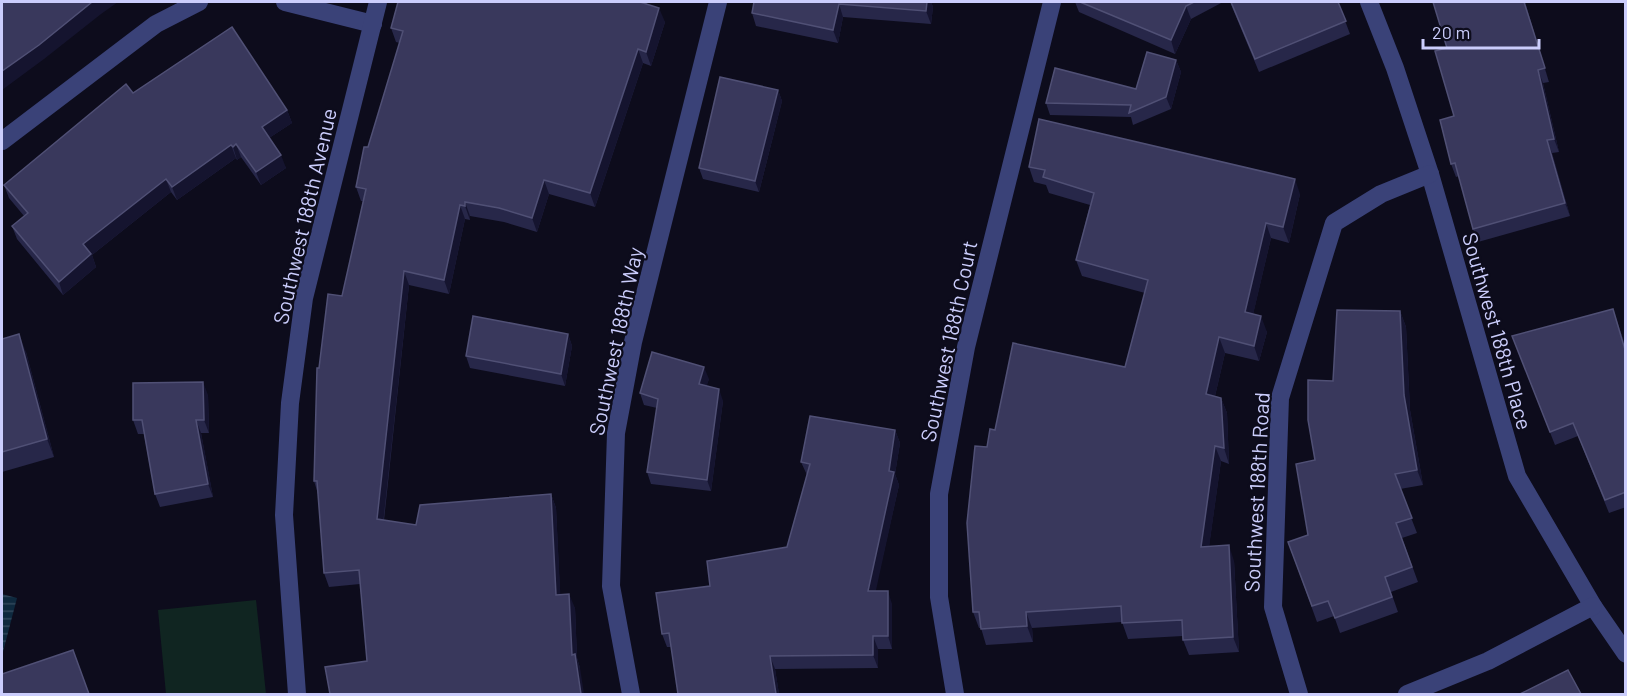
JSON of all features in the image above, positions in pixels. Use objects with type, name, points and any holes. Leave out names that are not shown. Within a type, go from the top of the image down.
[{"type":"street","points":[[2,141],[156,24],[199,2]]},
{"type":"street","points":[[285,2],[374,24]]},
{"type":"street","name":"Southwest 188th Avenue","points":[[297,694],[284,515],[290,403],[304,298],[378,2]]},
{"type":"street","name":"Southwest 188th Way","points":[[631,694],[611,586],[616,433],[633,342],[718,2]]},
{"type":"street","name":"Southwest 188th Court","points":[[955,694],[939,597],[939,494],[966,347],[1052,2]]},
{"type":"street","name":"Southwest 188th Place","points":[[1369,2],[1395,68],[1430,174],[1517,477],[1593,606],[1626,654]]},
{"type":"street","name":"Southwest 188th Road","points":[[1299,694],[1273,607],[1280,398],[1334,223],[1381,194],[1430,174]]},
{"type":"street","points":[[1407,694],[1488,661],[1593,606]]},
{"type":"green space","points":[[256,600],[266,694],[166,694],[158,610]]},
{"type":"water","points":[[2,594],[17,598],[3,652],[2,651]]},
{"type":"building","points":[[2,2],[92,2],[39,45],[2,71]]},
{"type":"building","points":[[398,2],[640,2],[659,8],[646,52],[638,49],[590,193],[544,180],[532,218],[499,208],[465,202],[465,206],[460,205],[444,280],[404,271],[377,519],[416,525],[420,505],[551,494],[556,595],[569,594],[572,655],[575,654],[581,694],[330,694],[325,667],[367,661],[359,570],[324,573],[317,481],[314,481],[317,368],[319,368],[328,294],[342,296],[366,189],[356,187],[364,147],[368,147],[403,31],[391,28]]},
{"type":"building","points":[[754,2],[927,2],[926,11],[839,4],[833,30],[752,13]]},
{"type":"building","points":[[1080,2],[1194,2],[1186,6],[1171,40]]},
{"type":"building","points":[[1231,2],[1338,2],[1346,21],[1255,59]]},
{"type":"building","points":[[1433,2],[1524,2],[1545,68],[1538,70],[1554,139],[1547,140],[1565,203],[1473,229],[1455,163],[1451,164],[1440,120],[1454,116],[1435,51],[1447,48]]},
{"type":"building","points":[[232,27],[287,110],[262,127],[281,155],[256,172],[236,144],[233,147],[231,145],[172,187],[166,179],[83,244],[91,254],[59,282],[12,226],[28,213],[4,185],[126,84],[133,93]]},
{"type":"building","points":[[1147,52],[1176,60],[1166,97],[1129,113],[1131,105],[1046,103],[1055,68],[1136,89]]},
{"type":"building","points":[[720,77],[778,90],[755,181],[699,168]]},
{"type":"building","points":[[1039,119],[1295,179],[1283,227],[1266,223],[1245,312],[1261,316],[1254,346],[1219,337],[1206,394],[1221,398],[1224,448],[1215,446],[1201,547],[1229,545],[1233,637],[1183,640],[1182,620],[1122,623],[1121,606],[1026,612],[1027,626],[981,629],[979,612],[973,612],[967,523],[975,446],[987,447],[990,429],[995,430],[1013,343],[1125,367],[1148,280],[1076,260],[1094,193],[1043,177],[1045,170],[1029,167]]},
{"type":"building","points":[[1613,309],[1626,353],[1626,492],[1605,500],[1573,423],[1550,432],[1512,336]]},
{"type":"building","points":[[1337,310],[1400,311],[1404,395],[1417,470],[1395,474],[1412,518],[1396,523],[1412,567],[1385,577],[1392,597],[1335,618],[1328,601],[1312,606],[1288,542],[1308,535],[1296,464],[1315,460],[1308,420],[1308,380],[1333,381]]},
{"type":"building","points":[[473,316],[568,334],[561,374],[466,356]]},
{"type":"building","points":[[19,334],[47,439],[2,452],[2,339]]},
{"type":"building","points":[[652,352],[704,367],[699,384],[719,389],[707,480],[647,472],[658,399],[640,393]]},
{"type":"building","points":[[203,382],[204,420],[196,420],[208,484],[155,494],[142,420],[133,420],[133,383]]},
{"type":"building","points":[[810,416],[895,430],[889,471],[894,472],[868,591],[888,591],[888,636],[873,636],[873,655],[770,656],[776,694],[678,694],[669,633],[662,634],[656,593],[710,586],[707,561],[787,547],[810,464],[801,462]]},
{"type":"building","points":[[73,650],[89,694],[2,694],[2,674]]},
{"type":"building","points":[[1568,670],[1581,694],[1520,694]]}]
